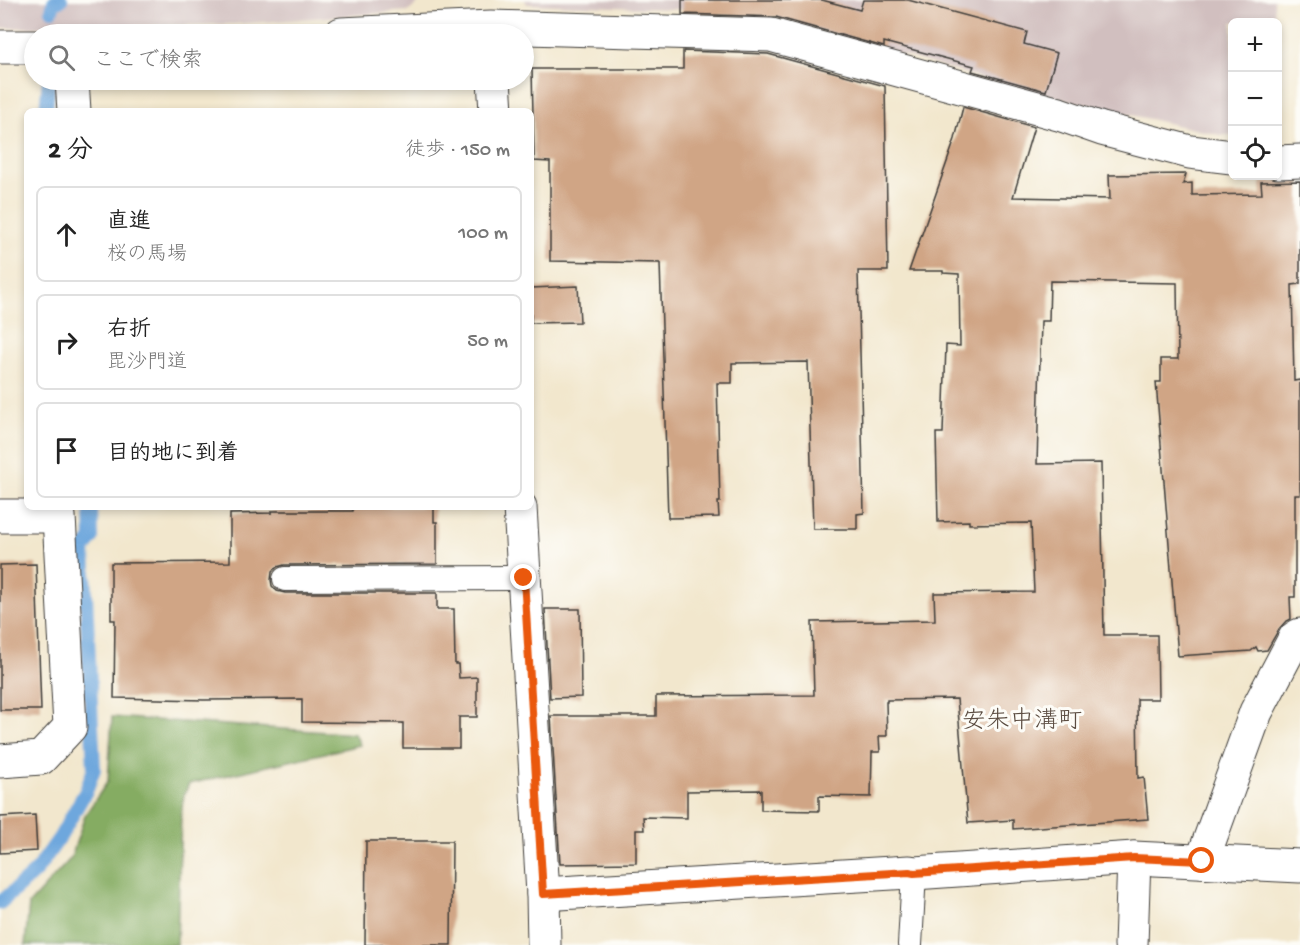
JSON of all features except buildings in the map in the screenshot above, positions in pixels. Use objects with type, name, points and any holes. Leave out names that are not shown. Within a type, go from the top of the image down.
[{"type":"street","points":[[456,24],[491,21],[771,35],[1059,114],[1102,129],[1190,152],[1228,156]]},
{"type":"street","points":[[0,47],[24,47]]},
{"type":"street","points":[[73,90],[74,108]]},
{"type":"street","points":[[495,90],[496,108]]},
{"type":"street","points":[[1282,162],[1300,161]]},
{"type":"street","points":[[520,510],[544,945]]},
{"type":"street","points":[[0,516],[60,512],[70,727],[41,758],[0,760]]},
{"type":"street","points":[[1202,861],[1256,712],[1295,638],[1300,635]]},
{"type":"street","points":[[543,894],[1134,858],[1300,866]]},
{"type":"street","points":[[1131,945],[1134,858]]},
{"type":"lane","points":[[285,579],[524,578]]},
{"type":"lane","points":[[910,945],[914,873]]},
{"type":"shaded area","points":[[0,0],[422,0],[409,11],[234,24],[24,24],[24,28],[0,28]]},
{"type":"shaded area","points":[[525,0],[1274,0],[1275,18],[1228,18],[1228,135],[1220,135],[1017,89],[757,12],[527,4]]},
{"type":"green space","points":[[112,717],[355,734],[360,745],[189,784],[184,795],[181,816],[177,945],[25,945],[29,904],[71,858],[85,815],[108,781]]},
{"type":"waterway","points":[[52,10],[54,1],[61,0]]},
{"type":"waterway","points":[[46,108],[48,90]]},
{"type":"waterway","points":[[0,903],[36,871],[60,837],[86,791],[94,769],[84,550],[92,538],[91,510]]},
{"type":"district","name":"安朱中溝町","points":[[1022,719]]},
{"type":"route","points":[[524,578],[543,894],[1134,858],[1202,861]]}]
